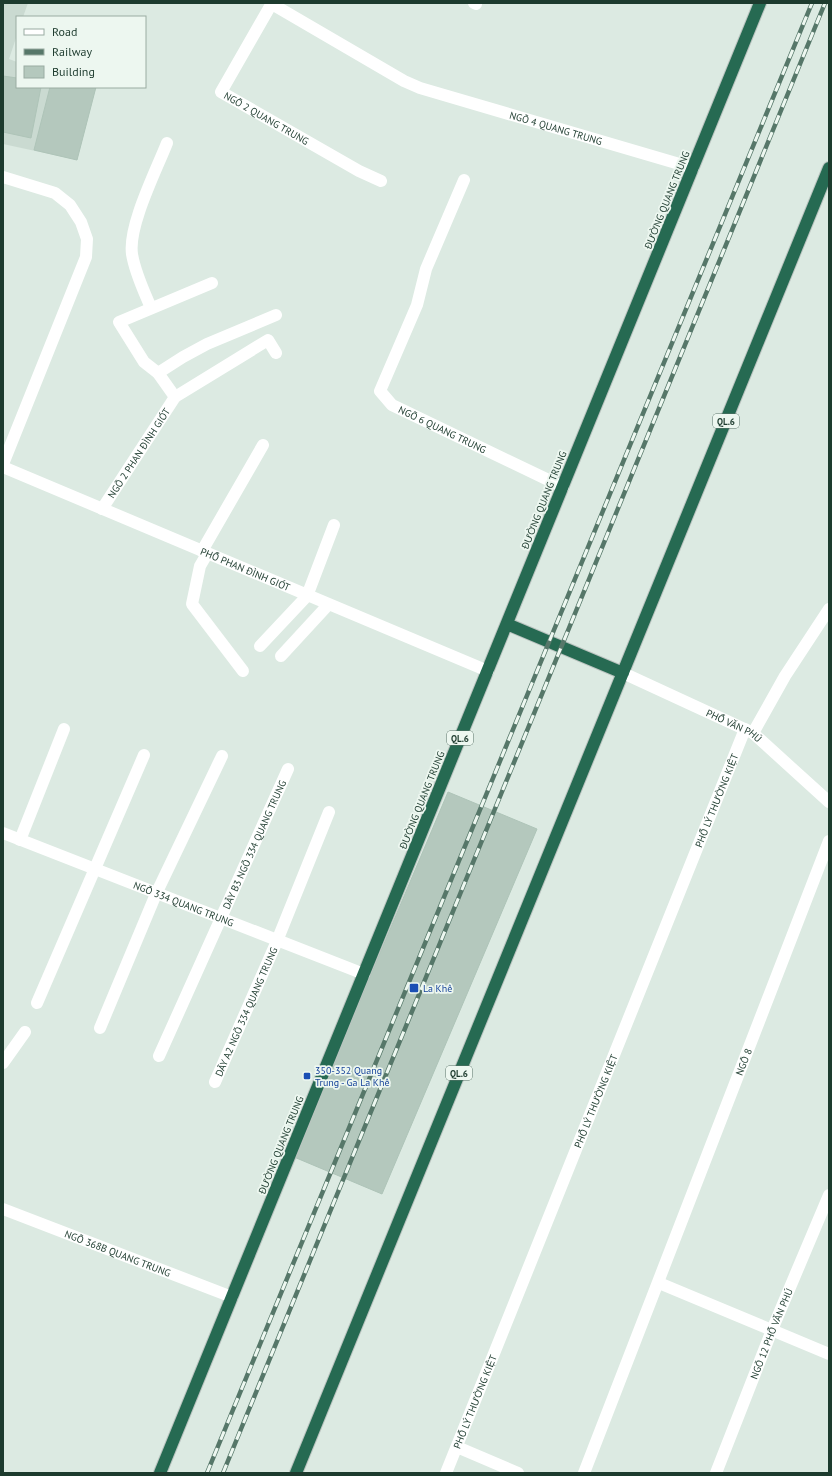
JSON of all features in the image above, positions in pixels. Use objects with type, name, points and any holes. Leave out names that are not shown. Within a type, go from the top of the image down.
[{"type":"highway","name":"ĐƯỜNG QUANG TRUNG","points":[[160,1473],[760,3]]},
{"type":"highway","name":"QL.6","points":[[296,1473],[829,168]]},
{"type":"highway","points":[[507,624],[623,673]]},
{"type":"street","name":"NGÕ 4 QUANG TRUNG","points":[[272,3],[404,81],[420,88],[693,168]]},
{"type":"street","name":"NGÕ 2 QUANG TRUNG","points":[[272,3],[221,92],[359,171],[381,181]]},
{"type":"street","points":[[151,308],[138,277],[132,253],[133,232],[140,208],[167,143]]},
{"type":"street","points":[[3,177],[55,193],[70,205],[82,222],[87,239],[86,257],[3,466]]},
{"type":"street","name":"NGÕ 6 QUANG TRUNG","points":[[464,180],[426,269],[417,305],[380,391],[392,405],[563,487]]},
{"type":"street","name":"NGÕ 2 PHAN ĐÌNH GIÓT","points":[[175,397],[158,373],[144,362],[119,322],[212,283]]},
{"type":"street","points":[[158,373],[207,344],[276,315]]},
{"type":"street","name":"NGÕ 2 PHAN ĐÌNH GIÓT","points":[[102,509],[175,397],[268,340],[276,353]]},
{"type":"street","points":[[243,671],[192,604],[204,553],[263,445]]},
{"type":"street","name":"PHỐ PHAN ĐÌNH GIÓT","points":[[3,466],[204,553],[488,671]]},
{"type":"street","points":[[260,646],[307,596],[334,525]]},
{"type":"street","points":[[281,656],[328,605]]},
{"type":"street","name":"PHỐ LÝ THƯỜNG KIỆT","points":[[446,1473],[749,731],[829,609]]},
{"type":"street","name":"PHỐ VĂN PHÚ","points":[[623,673],[749,731],[829,802]]},
{"type":"street","points":[[20,840],[64,729]]},
{"type":"street","points":[[37,1003],[144,755]]},
{"type":"street","points":[[100,1028],[156,894],[222,756]]},
{"type":"street","name":"DÃY B3 NGÕ 334 QUANG TRUNG","points":[[159,1056],[288,769]]},
{"type":"street","name":"DÃY A2 NGÕ 334 QUANG TRUNG","points":[[215,1082],[278,941],[329,812]]},
{"type":"street","name":"NGÕ 334 QUANG TRUNG","points":[[3,833],[364,974]]},
{"type":"street","name":"NGÕ 8","points":[[584,1473],[659,1283],[829,841]]},
{"type":"street","points":[[3,1063],[25,1032]]},
{"type":"street","name":"NGÕ 12 PHỐ VĂN PHÚ","points":[[716,1473],[772,1330],[829,1195]]},
{"type":"street","name":"NGÕ 368B QUANG TRUNG","points":[[3,1209],[232,1297]]},
{"type":"street","points":[[659,1283],[829,1354]]},
{"type":"street","points":[[457,1447],[518,1473]]},
{"type":"shaded area","points":[[3,3],[28,3],[23,16],[16,16],[16,38],[9,59],[16,62],[16,88],[96,88],[77,160],[3,144]]},
{"type":"building","points":[[3,76],[16,78],[16,88],[41,88],[31,138],[3,132]]},
{"type":"building","points":[[50,88],[96,88],[77,160],[34,150]]},
{"type":"building","points":[[448,792],[537,829],[382,1194],[294,1157]]},
{"type":"railway","points":[[207,1473],[812,3]]},
{"type":"railway","points":[[223,1473],[825,3]]},
{"type":"place","name":"La Khê","points":[[414,988]]},
{"type":"place","name":"350-352 Quang Trung - Ga La Khê","points":[[307,1076]]}]
